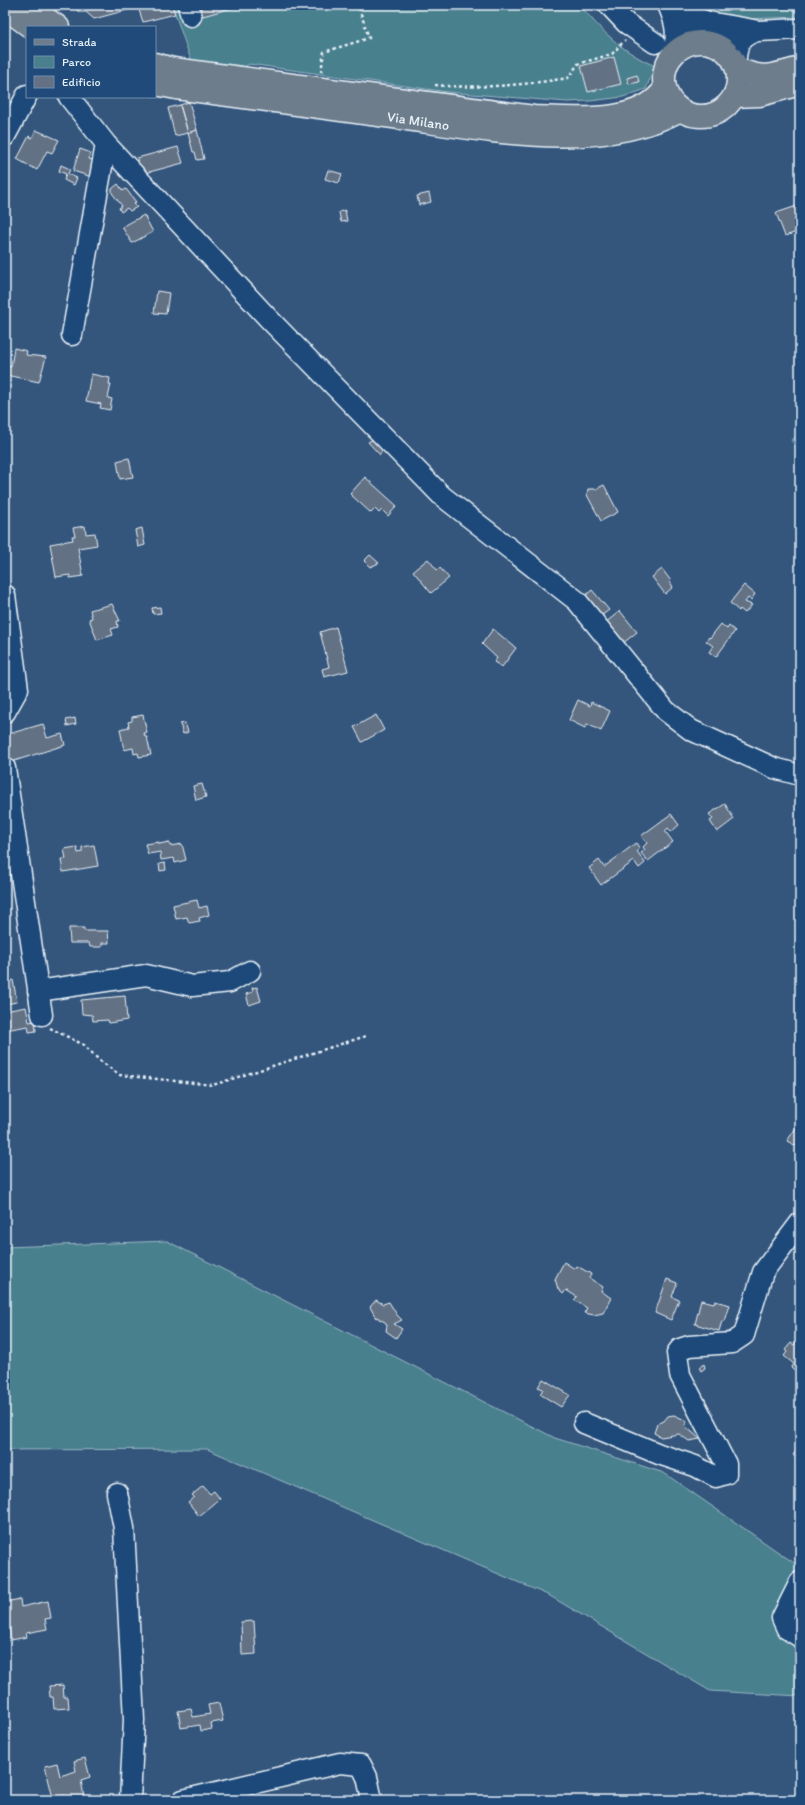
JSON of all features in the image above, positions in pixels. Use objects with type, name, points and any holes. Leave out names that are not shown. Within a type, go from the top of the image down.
[{"type":"main road","points":[[27,5],[57,26]]},
{"type":"main road","points":[[5,8],[30,26]]},
{"type":"main road","points":[[707,42],[722,48],[731,57],[736,66],[738,88],[727,107],[716,113],[704,116],[691,115],[680,110],[668,96],[665,88],[665,71],[672,56],[686,46],[707,42]]},
{"type":"main road","name":"Via Milano","points":[[156,64],[173,69],[534,117],[580,118],[621,114],[634,111],[651,102],[660,95],[665,88]]},
{"type":"main road","points":[[736,66],[748,74],[759,76],[770,76],[800,68]]},
{"type":"main road","name":"Via Milano","points":[[156,84],[533,136],[612,132],[659,120],[680,110]]},
{"type":"main road","points":[[734,96],[760,95],[800,84]]},
{"type":"street","points":[[609,5],[626,23],[655,42]]},
{"type":"street","points":[[671,7],[682,20],[707,42],[750,30]]},
{"type":"street","points":[[671,7],[708,22],[750,30],[800,29]]},
{"type":"street","points":[[671,7],[676,24],[675,45],[672,56]]},
{"type":"street","points":[[736,66],[740,40],[750,30]]},
{"type":"street","points":[[5,136],[26,97]]},
{"type":"street","points":[[70,98],[106,144],[268,318],[442,496],[577,601],[666,711],[690,730],[774,768],[800,775]]},
{"type":"street","points":[[72,335],[106,144]]},
{"type":"street","points":[[5,595],[18,689],[5,712]]},
{"type":"street","points":[[5,768],[42,1015]]},
{"type":"street","points":[[38,991],[146,975],[192,986],[230,982],[250,971]]},
{"type":"street","points":[[584,1423],[660,1454],[695,1466],[716,1477],[726,1474],[726,1464],[680,1376],[677,1353],[680,1349],[689,1346],[732,1343],[744,1335],[763,1272],[800,1223]]},
{"type":"street","points":[[117,1493],[124,1528],[134,1720],[130,1800]]},
{"type":"street","points":[[800,1582],[782,1618],[787,1629],[800,1637]]},
{"type":"street","points":[[183,1800],[340,1763],[361,1765],[367,1777],[372,1800]]},
{"type":"path","points":[[321,74],[324,52],[369,38],[358,5]]},
{"type":"path","points":[[432,84],[459,87],[529,84],[568,78],[578,64],[612,54],[635,29]]},
{"type":"path","points":[[42,1015],[45,1023],[52,1030],[84,1045],[100,1060],[120,1075],[213,1085],[366,1036]]},
{"type":"green space","points":[[172,5],[580,5],[596,24],[623,48],[655,66],[646,89],[623,97],[567,102],[448,92],[249,64],[243,68],[191,60]]},
{"type":"green space","points":[[689,5],[800,5],[800,17],[743,19],[720,16]]},
{"type":"green space","points":[[167,1241],[555,1438],[664,1473],[797,1565],[773,1619],[795,1649],[800,1650],[800,1696],[710,1691],[550,1596],[207,1449],[5,1450],[5,1247]]},
{"type":"water","points":[[800,435],[800,453],[791,440]]},
{"type":"building","points":[[71,5],[172,5],[175,14],[143,22],[138,7],[94,19],[86,12],[79,12]]},
{"type":"building","points":[[200,5],[242,5],[203,16]]},
{"type":"building","points":[[614,57],[621,84],[588,92],[581,66]]},
{"type":"building","points":[[637,75],[639,82],[629,84],[627,78]]},
{"type":"building","points":[[189,102],[197,130],[188,133],[180,105]]},
{"type":"building","points":[[180,105],[188,133],[175,136],[168,108]]},
{"type":"building","points":[[36,130],[59,140],[52,153],[47,151],[37,170],[17,159],[29,136],[32,138]]},
{"type":"building","points":[[197,130],[204,159],[197,160],[195,152],[193,152],[188,133]]},
{"type":"building","points":[[178,147],[183,163],[142,174],[137,158]]},
{"type":"building","points":[[80,149],[91,153],[89,159],[100,162],[95,178],[73,171]]},
{"type":"building","points":[[61,165],[70,169],[68,174],[77,178],[74,185],[64,180],[66,174],[59,171]]},
{"type":"building","points":[[328,170],[342,174],[339,183],[325,179]]},
{"type":"building","points":[[118,184],[123,191],[126,189],[136,202],[134,204],[137,207],[130,211],[127,208],[121,212],[119,208],[122,206],[112,193],[112,189]]},
{"type":"building","points":[[429,193],[431,202],[419,205],[417,196]]},
{"type":"building","points":[[800,205],[800,231],[785,236],[776,213]]},
{"type":"building","points":[[345,210],[347,221],[341,222],[339,212]]},
{"type":"building","points":[[144,215],[153,232],[132,243],[122,227]]},
{"type":"building","points":[[157,291],[169,293],[166,314],[154,313]]},
{"type":"building","points":[[14,348],[27,351],[26,355],[46,357],[39,382],[6,375],[8,366],[11,367]]},
{"type":"building","points":[[91,374],[110,378],[109,384],[111,384],[108,398],[112,399],[110,410],[100,408],[101,404],[86,401]]},
{"type":"building","points":[[376,438],[383,448],[380,455],[368,442]]},
{"type":"building","points":[[129,458],[133,477],[120,479],[117,461]]},
{"type":"building","points":[[365,477],[397,506],[388,516],[382,510],[379,513],[375,509],[371,513],[350,494]]},
{"type":"building","points":[[604,485],[618,512],[601,521],[587,495],[588,489],[596,489]]},
{"type":"building","points":[[85,526],[86,534],[95,533],[97,545],[78,548],[83,576],[70,578],[70,575],[56,577],[50,544],[73,540],[72,536],[75,536],[73,528]]},
{"type":"building","points":[[142,528],[145,545],[138,547],[135,530]]},
{"type":"building","points":[[370,555],[379,563],[370,567],[364,561]]},
{"type":"building","points":[[428,559],[437,570],[440,568],[449,578],[431,593],[413,571]]},
{"type":"building","points":[[662,569],[671,581],[670,582],[673,587],[665,594],[652,577]]},
{"type":"building","points":[[744,585],[755,594],[751,600],[748,598],[745,602],[752,605],[745,613],[740,609],[739,611],[730,603]]},
{"type":"building","points":[[592,590],[609,610],[601,616],[585,596]]},
{"type":"building","points":[[112,604],[120,621],[117,621],[118,627],[111,629],[113,635],[97,640],[89,619],[92,618],[90,610]]},
{"type":"building","points":[[160,607],[161,613],[153,614],[152,608]]},
{"type":"building","points":[[620,611],[637,632],[622,644],[605,623]]},
{"type":"building","points":[[721,624],[727,629],[729,626],[735,631],[716,657],[709,652],[713,646],[706,641]]},
{"type":"building","points":[[336,627],[348,671],[324,677],[322,669],[329,667],[320,632]]},
{"type":"building","points":[[493,629],[516,648],[502,667],[494,662],[497,658],[482,644]]},
{"type":"building","points":[[578,700],[590,706],[591,702],[610,711],[601,731],[587,724],[585,728],[569,720]]},
{"type":"building","points":[[143,715],[147,733],[144,733],[145,737],[147,737],[151,755],[139,757],[138,753],[134,754],[133,748],[124,750],[120,729],[129,727],[128,722],[132,721],[132,717]]},
{"type":"building","points":[[376,715],[384,730],[362,742],[354,727]]},
{"type":"building","points":[[75,718],[76,724],[67,726],[66,720]]},
{"type":"building","points":[[185,723],[188,732],[183,734],[180,724]]},
{"type":"building","points":[[43,724],[47,738],[62,734],[65,745],[11,762],[5,743],[5,735]]},
{"type":"building","points":[[202,784],[206,797],[196,800],[193,786]]},
{"type":"building","points":[[725,804],[734,819],[717,832],[710,821],[713,819],[709,814]]},
{"type":"building","points":[[671,814],[679,825],[671,832],[668,828],[665,831],[673,842],[648,861],[641,853],[645,850],[643,847],[647,843],[641,836]]},
{"type":"building","points":[[159,842],[159,844],[169,842],[170,846],[182,844],[186,860],[175,863],[174,858],[161,860],[160,852],[148,854],[145,844]]},
{"type":"building","points":[[636,843],[640,849],[637,851],[645,863],[639,868],[634,861],[601,885],[589,868],[599,860],[604,867]]},
{"type":"building","points":[[94,845],[98,866],[63,872],[61,859],[66,859],[64,849],[77,847],[78,853],[82,852],[82,847]]},
{"type":"building","points":[[165,863],[166,870],[160,871],[159,864]]},
{"type":"building","points":[[197,900],[199,908],[207,906],[209,915],[199,918],[200,921],[189,923],[187,917],[176,919],[173,905]]},
{"type":"building","points":[[69,928],[84,928],[84,931],[108,931],[109,943],[102,943],[102,947],[90,947],[89,943],[70,943]]},
{"type":"building","points":[[13,980],[17,1002],[5,1004],[5,982]]},
{"type":"building","points":[[257,987],[261,1001],[249,1005],[246,994],[253,992],[252,988]]},
{"type":"building","points":[[125,996],[127,1020],[109,1023],[108,1020],[93,1021],[92,1015],[82,1014],[81,1000]]},
{"type":"building","points":[[26,1007],[29,1022],[35,1021],[36,1031],[29,1032],[28,1026],[5,1030],[5,1011]]},
{"type":"building","points":[[800,1122],[800,1148],[787,1141]]},
{"type":"building","points":[[564,1262],[575,1269],[577,1266],[591,1274],[589,1278],[603,1287],[601,1291],[611,1298],[603,1313],[594,1315],[584,1313],[587,1308],[574,1300],[577,1297],[566,1290],[563,1294],[558,1289],[555,1279]]},
{"type":"building","points":[[667,1279],[677,1283],[672,1297],[679,1300],[671,1320],[655,1313]]},
{"type":"building","points":[[376,1300],[383,1304],[389,1302],[402,1320],[394,1324],[402,1329],[396,1338],[386,1331],[387,1325],[385,1322],[378,1317],[376,1318],[370,1307]]},
{"type":"building","points":[[701,1300],[714,1303],[715,1301],[730,1305],[725,1321],[722,1321],[719,1331],[695,1324]]},
{"type":"building","points":[[800,1337],[800,1376],[791,1368],[794,1364],[784,1356],[787,1352],[785,1350],[791,1343],[794,1345]]},
{"type":"building","points":[[704,1364],[705,1368],[701,1371],[699,1367]]},
{"type":"building","points":[[543,1379],[570,1395],[561,1407],[540,1394],[543,1389],[538,1387]]},
{"type":"building","points":[[674,1415],[687,1421],[685,1426],[700,1439],[689,1441],[679,1434],[661,1437],[654,1433],[657,1424],[664,1421],[668,1416]]},
{"type":"building","points":[[800,1446],[800,1461],[793,1455]]},
{"type":"building","points":[[203,1486],[210,1494],[214,1491],[220,1499],[199,1516],[188,1502],[194,1497],[192,1495]]},
{"type":"building","points":[[20,1599],[21,1607],[48,1601],[51,1618],[45,1619],[47,1629],[26,1633],[27,1637],[11,1640],[5,1602]]},
{"type":"building","points":[[254,1621],[256,1654],[242,1655],[241,1622]]},
{"type":"building","points":[[63,1685],[64,1697],[68,1697],[69,1708],[54,1709],[53,1697],[50,1697],[49,1686]]},
{"type":"building","points":[[219,1703],[223,1721],[211,1723],[212,1729],[201,1731],[200,1725],[181,1728],[178,1711],[191,1709],[193,1717],[210,1714],[208,1705]]},
{"type":"building","points":[[85,1758],[90,1777],[81,1780],[84,1797],[65,1800],[64,1795],[53,1798],[45,1766],[57,1763],[60,1776],[76,1771],[74,1761]]}]
